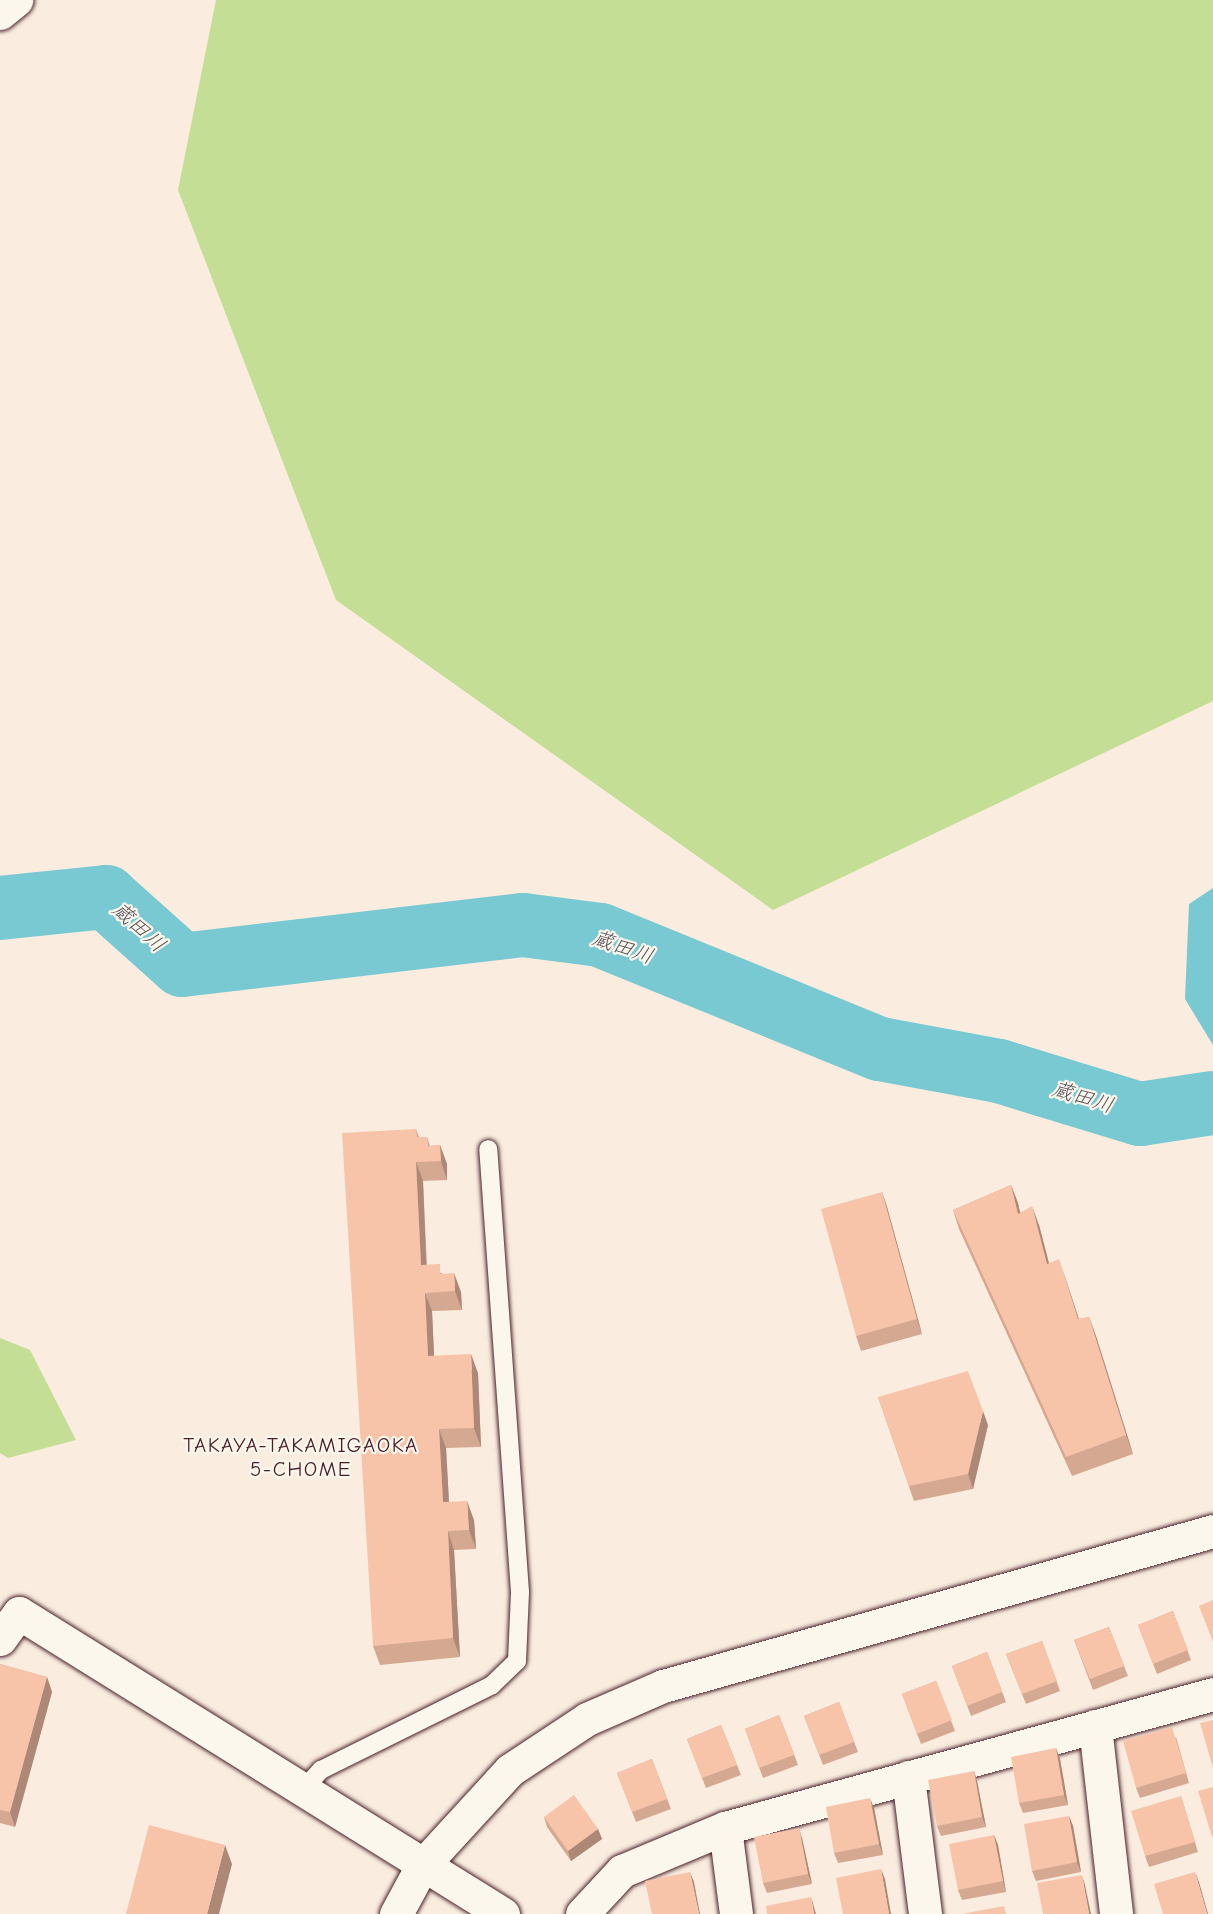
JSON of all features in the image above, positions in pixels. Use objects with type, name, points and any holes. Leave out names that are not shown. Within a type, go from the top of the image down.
[{"type":"street","points":[[0,13],[16,0]]},
{"type":"street","points":[[396,1914],[422,1866],[510,1770],[587,1719],[663,1686],[1213,1531]]},
{"type":"street","points":[[0,1639],[19,1612],[301,1792],[503,1914]]},
{"type":"street","points":[[582,1914],[622,1871],[725,1828],[1213,1694]]},
{"type":"street","points":[[1095,1726],[1116,1914]]},
{"type":"street","points":[[908,1777],[925,1914]]},
{"type":"street","points":[[725,1828],[736,1914]]},
{"type":"lane","points":[[301,1792],[321,1770],[492,1685],[517,1661],[520,1592],[488,1149]]},
{"type":"green space","points":[[216,0],[1213,0],[1213,701],[773,910],[336,600],[178,190]]},
{"type":"green space","points":[[0,1338],[30,1350],[76,1440],[8,1458],[0,1453]]},
{"type":"water","points":[[1213,888],[1213,1045],[1185,999],[1189,904]]},
{"type":"building","points":[[416,1129],[417,1137],[427,1137],[428,1146],[440,1145],[441,1161],[416,1162],[421,1265],[440,1264],[440,1274],[454,1273],[455,1291],[425,1293],[428,1356],[471,1354],[474,1428],[439,1429],[443,1502],[467,1501],[469,1530],[448,1531],[453,1638],[373,1646],[342,1133]]},
{"type":"building","points":[[1011,1185],[1018,1214],[1032,1206],[1047,1264],[1059,1259],[1078,1319],[1089,1317],[1126,1435],[1066,1457],[953,1210]]},
{"type":"building","points":[[882,1192],[917,1319],[856,1336],[821,1209]]},
{"type":"building","points":[[968,1371],[983,1411],[968,1474],[909,1486],[878,1397]]},
{"type":"building","points":[[1213,1600],[1213,1642],[1199,1606]]},
{"type":"building","points":[[1173,1611],[1188,1650],[1153,1664],[1138,1625]]},
{"type":"building","points":[[1109,1627],[1124,1666],[1090,1679],[1074,1640]]},
{"type":"building","points":[[1042,1641],[1057,1681],[1022,1694],[1006,1654]]},
{"type":"building","points":[[987,1652],[1002,1692],[967,1706],[952,1666]]},
{"type":"building","points":[[0,1664],[47,1677],[10,1812],[0,1810]]},
{"type":"building","points":[[936,1681],[952,1720],[917,1734],[902,1694]]},
{"type":"building","points":[[839,1702],[854,1742],[819,1755],[804,1716]]},
{"type":"building","points":[[779,1715],[794,1755],[759,1768],[745,1729]]},
{"type":"building","points":[[1213,1720],[1213,1768],[1200,1723]]},
{"type":"building","points":[[721,1725],[737,1765],[702,1778],[687,1739]]},
{"type":"building","points":[[1172,1727],[1186,1773],[1136,1788],[1123,1741]]},
{"type":"building","points":[[1056,1748],[1064,1795],[1019,1803],[1011,1757]]},
{"type":"building","points":[[652,1759],[667,1799],[632,1812],[617,1773]]},
{"type":"building","points":[[974,1771],[982,1817],[937,1826],[928,1780]]},
{"type":"building","points":[[1213,1787],[1213,1837],[1212,1837],[1198,1791]]},
{"type":"building","points":[[574,1795],[598,1829],[568,1851],[544,1817]]},
{"type":"building","points":[[1181,1796],[1195,1842],[1145,1856],[1131,1811]]},
{"type":"building","points":[[870,1798],[879,1844],[834,1853],[826,1807]]},
{"type":"building","points":[[1069,1816],[1077,1862],[1032,1871],[1024,1824]]},
{"type":"building","points":[[149,1825],[225,1845],[207,1914],[126,1914]]},
{"type":"building","points":[[799,1828],[808,1874],[763,1883],[754,1837]]},
{"type":"building","points":[[994,1835],[1003,1881],[958,1890],[949,1844]]},
{"type":"building","points":[[881,1869],[889,1914],[843,1914],[836,1878]]},
{"type":"building","points":[[690,1872],[699,1914],[652,1914],[645,1881]]},
{"type":"building","points":[[1195,1872],[1207,1914],[1163,1914],[1154,1884]]},
{"type":"building","points":[[1082,1875],[1089,1914],[1043,1914],[1037,1883]]},
{"type":"building","points":[[811,1897],[814,1914],[767,1914],[766,1906]]},
{"type":"building","points":[[1004,1906],[1006,1914],[962,1914]]},
{"type":"waterway","name":"蔵田川","points":[[0,908],[106,897],[182,965],[523,925],[600,935],[880,1049],[999,1071],[1140,1114],[1213,1103]]},
{"type":"district","name":"TAKAYA-TAKAMIGAOKA 5-CHOME","points":[[301,1457]]}]
